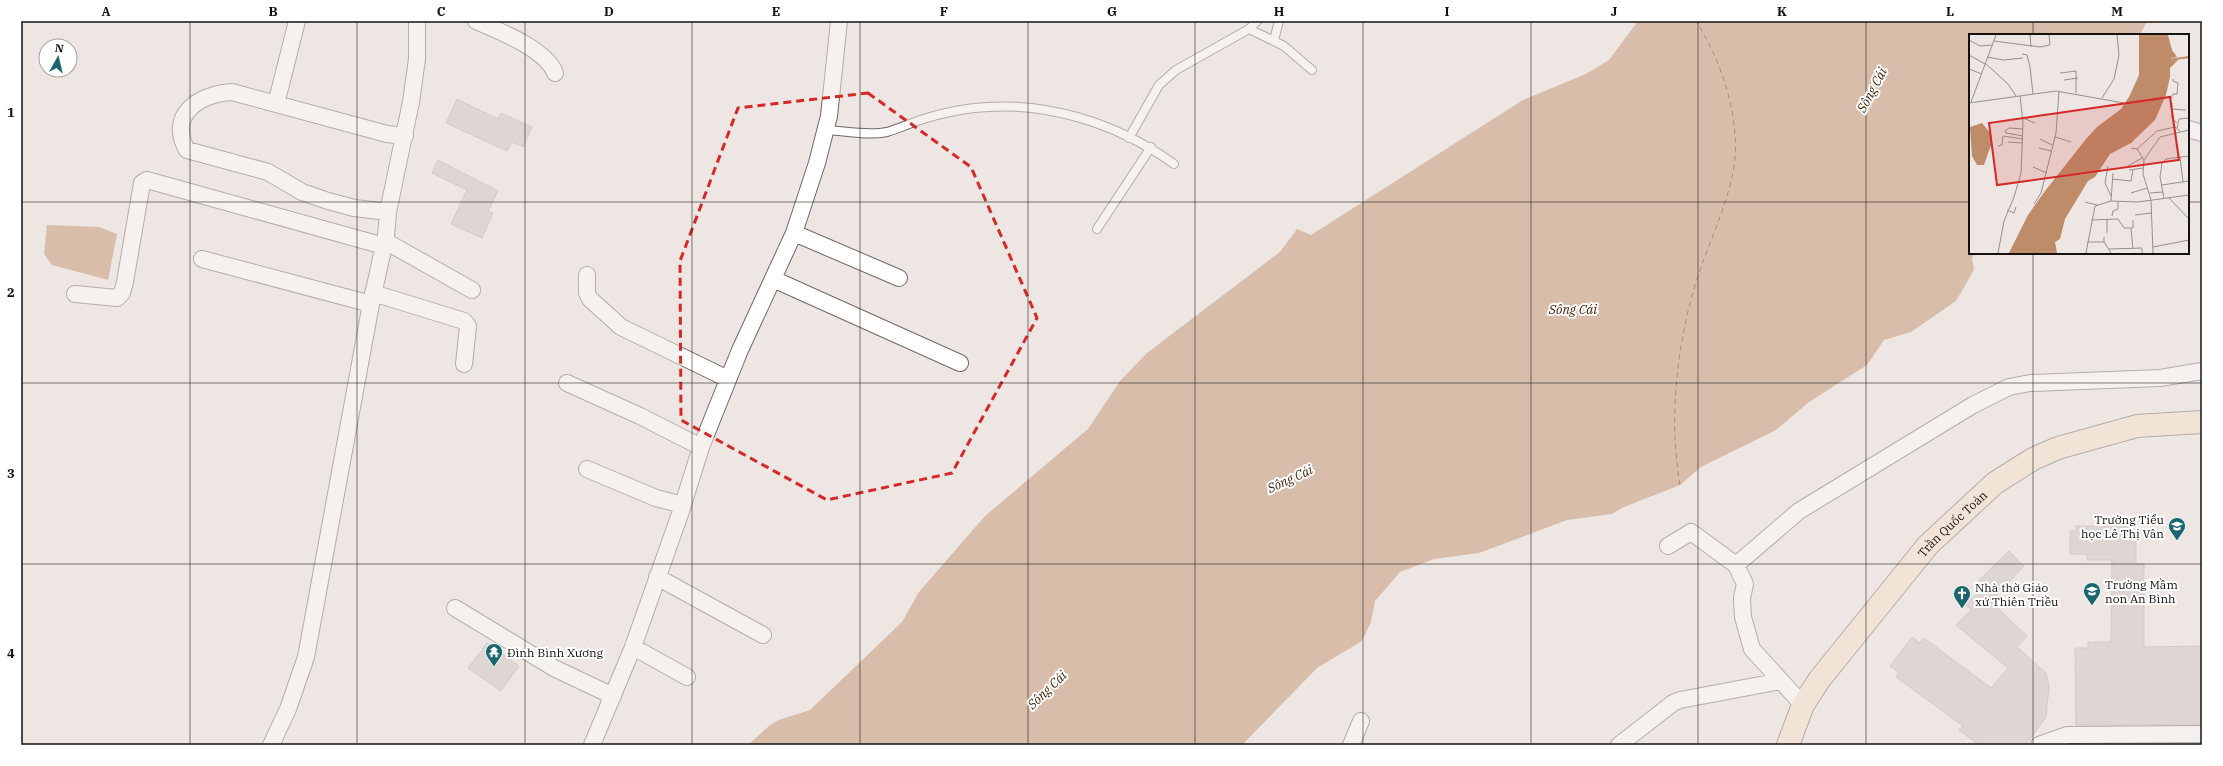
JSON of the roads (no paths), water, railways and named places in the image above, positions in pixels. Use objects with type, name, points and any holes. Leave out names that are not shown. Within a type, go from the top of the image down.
[{"type":"main road","name":"Trần Quốc Toản","points":[[1788,745],[1803,705],[1819,680],[1928,545],[1995,482],[2033,459],[2058,448],[2137,426],[2202,422]]},
{"type":"street","points":[[276,104],[297,21]]},
{"type":"street","points":[[271,745],[288,709],[306,657],[372,298],[385,244],[388,212],[405,136],[417,59],[417,21]]},
{"type":"street","points":[[476,21],[542,55],[552,66],[555,73]]},
{"type":"street","points":[[592,745],[632,647],[701,447],[728,379],[794,233],[826,130],[839,21]]},
{"type":"street","points":[[388,212],[354,208],[302,192],[268,172],[187,150],[181,140],[183,119],[188,108],[197,101],[220,93],[232,92],[387,134],[405,136]]},
{"type":"street","points":[[2189,129],[2202,132]]},
{"type":"street","points":[[74,294],[117,298],[122,293],[142,183],[147,180],[385,244],[472,290]]},
{"type":"street","points":[[794,233],[899,278]]},
{"type":"street","points":[[202,260],[372,298],[464,321],[468,326],[464,364]]},
{"type":"street","points":[[587,275],[587,293],[590,299],[621,327],[728,379]]},
{"type":"street","points":[[773,279],[960,363]]},
{"type":"street","points":[[1736,565],[1799,511],[1973,405],[2009,387],[2030,383],[2160,378],[2202,371]]},
{"type":"street","points":[[567,383],[640,416],[701,447]]},
{"type":"street","points":[[587,469],[656,498],[682,505]]},
{"type":"street","points":[[1668,546],[1691,532],[1736,565],[1745,584],[1742,598],[1743,617],[1752,649],[1803,705]]},
{"type":"street","points":[[657,578],[763,635]]},
{"type":"street","points":[[455,608],[554,668],[613,696]]},
{"type":"street","points":[[632,647],[687,677]]},
{"type":"street","points":[[1619,745],[1673,703],[1680,700],[1782,681]]},
{"type":"street","points":[[1351,745],[1361,721]]},
{"type":"street","points":[[2039,745],[2066,735],[2202,734]]},
{"type":"lane","points":[[1129,138],[1159,85],[1176,70],[1249,29],[1257,21]]},
{"type":"lane","points":[[1274,40],[1279,21]]},
{"type":"lane","points":[[1249,29],[1284,46],[1312,70]]},
{"type":"lane","points":[[826,130],[886,132],[929,117],[974,108],[1009,106],[1032,107],[1062,113],[1099,124],[1151,147],[1174,164]]},
{"type":"lane","points":[[1097,229],[1151,147]]},
{"type":"water","name":"Sông Cái","points":[[1638,21],[2147,21],[2140,34],[1969,34],[1969,254],[1974,254],[1972,258],[1974,270],[1956,301],[1911,332],[1884,340],[1867,365],[1809,402],[1776,430],[1701,467],[1680,485],[1624,507],[1612,514],[1567,520],[1479,553],[1434,559],[1400,572],[1375,601],[1371,622],[1362,641],[1317,668],[1242,745],[748,745],[769,726],[779,720],[810,710],[902,622],[919,592],[985,516],[1088,429],[1120,381],[1147,353],[1280,252],[1297,229],[1311,235],[1523,100],[1586,74],[1609,60]]},
{"type":"water","points":[[47,225],[99,227],[117,234],[108,280],[52,265],[44,254]]},
{"type":"place","name":"Trường Tiểu học Lê Thị Vân","points":[[2177,541]]},
{"type":"place","name":"Trường Mầm non An Bình","points":[[2092,606]]},
{"type":"place","name":"Nhà thờ Giáo xứ Thiên Triều","points":[[1962,609]]},
{"type":"place","name":"Đình Bình Xương","points":[[494,667]]}]
